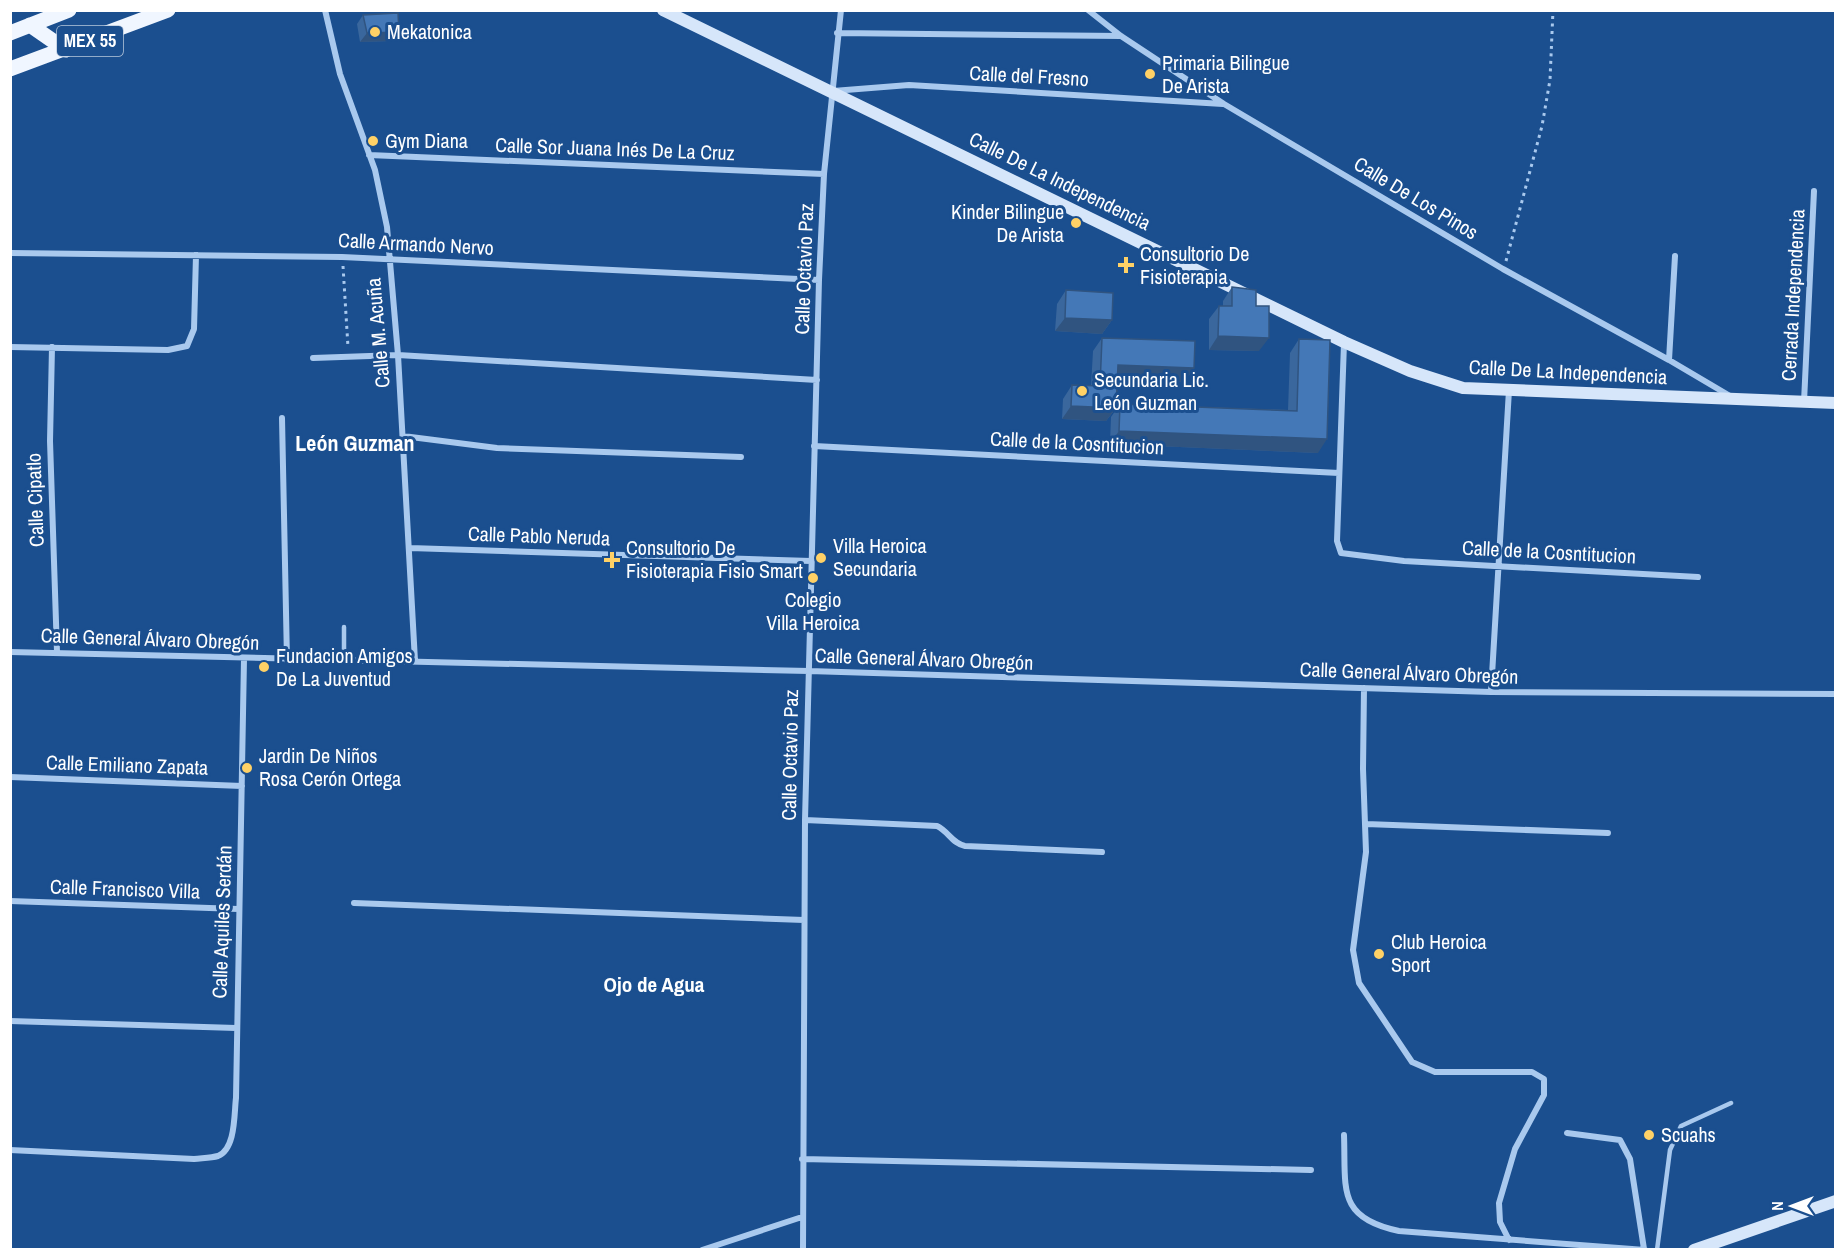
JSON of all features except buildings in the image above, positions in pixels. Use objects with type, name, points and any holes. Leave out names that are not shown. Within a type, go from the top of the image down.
[{"type":"main road","name":"MEX 55","points":[[10,33],[69,10]]},
{"type":"main road","name":"MEX 55","points":[[10,69],[168,10]]},
{"type":"main road","points":[[30,25],[66,50]]},
{"type":"street","name":"Calle M. Acuña","points":[[325,10],[340,74],[383,201],[398,355],[415,661]]},
{"type":"street","name":"Calle De La Independencia","points":[[663,10],[1344,342],[1410,371],[1463,388],[1836,403]]},
{"type":"street","name":"Calle Octavio Paz","points":[[802,1250],[805,820],[819,280],[824,174],[841,10]]},
{"type":"street","name":"Calle De Los Pinos","points":[[1088,10],[1121,36],[1224,104],[1503,269],[1735,399]]},
{"type":"street","points":[[837,33],[1121,36]]},
{"type":"street","name":"Calle del Fresno","points":[[831,91],[909,85],[1224,104]]},
{"type":"street","name":"Calle Sor Juana Inés De La Cruz","points":[[369,155],[824,174]]},
{"type":"street","name":"Cerrada Independencia","points":[[1804,402],[1814,190]]},
{"type":"street","name":"Calle Armando Nervo","points":[[10,253],[342,257],[819,280]]},
{"type":"street","points":[[10,347],[168,350],[187,346],[194,329],[196,255]]},
{"type":"street","points":[[1669,360],[1675,256]]},
{"type":"street","points":[[1339,473],[1344,342]]},
{"type":"street","name":"Calle Cipatlo","points":[[52,347],[50,441],[57,652]]},
{"type":"street","points":[[313,358],[398,355],[817,380]]},
{"type":"street","points":[[1491,692],[1509,390]]},
{"type":"street","points":[[282,418],[287,660]]},
{"type":"street","points":[[403,436],[497,448],[741,457]]},
{"type":"street","name":"Calle de la Cosntitucion","points":[[814,446],[1339,473],[1337,541],[1339,549],[1345,556],[1698,577]]},
{"type":"street","name":"Calle Pablo Neruda","points":[[410,549],[811,561]]},
{"type":"street","name":"Calle General Álvaro Obregón","points":[[10,652],[809,671],[1491,692],[1836,694]]},
{"type":"street","name":"Calle Aquiles Serdán","points":[[10,1150],[194,1159],[219,1156],[225,1151],[230,1140],[236,1098],[244,659]]},
{"type":"street","points":[[1364,688],[1365,864],[1356,912],[1353,950],[1359,983],[1412,1062],[1435,1072],[1532,1072],[1544,1079],[1544,1095],[1515,1149],[1499,1203],[1500,1222],[1509,1240]]},
{"type":"street","name":"Calle Emiliano Zapata","points":[[10,777],[242,786]]},
{"type":"street","points":[[805,820],[937,826],[945,830],[957,843],[965,846],[1102,852]]},
{"type":"street","points":[[1366,824],[1608,833]]},
{"type":"street","name":"Calle Francisco Villa","points":[[10,901],[238,909]]},
{"type":"street","points":[[354,903],[804,920]]},
{"type":"street","points":[[10,1021],[236,1028]]},
{"type":"street","points":[[1344,1135],[1347,1197],[1353,1209],[1363,1219],[1378,1227],[1399,1231],[1645,1249],[1630,1159],[1620,1140],[1567,1133]]},
{"type":"street","points":[[802,1159],[1311,1170]]},
{"type":"street","points":[[1694,1250],[1836,1201]]},
{"type":"street","points":[[702,1250],[802,1217]]},
{"type":"lane","points":[[344,627],[344,659]]},
{"type":"lane","points":[[1657,1250],[1670,1150],[1681,1125],[1731,1103]]},
{"type":"path","points":[[1503,269],[1512,245],[1542,126],[1551,69],[1553,10]]},
{"type":"path","points":[[342,257],[349,357]]},
{"type":"place","name":"Mekatonica","points":[[375,32]]},
{"type":"place","name":"Primaria Bilingue De Arista","points":[[1150,74]]},
{"type":"place","name":"Gym Diana","points":[[373,141]]},
{"type":"place","name":"Kinder Bilingue De Arista","points":[[1076,223]]},
{"type":"place","name":"Consultorio De Fisioterapia","points":[[1126,265]]},
{"type":"place","name":"Secundaria Lic. León Guzman","points":[[1082,391]]},
{"type":"place","name":"Villa Heroica Secundaria","points":[[821,558]]},
{"type":"place","name":"Consultorio De Fisioterapia Fisio Smart","points":[[612,560]]},
{"type":"place","name":"Colegio Villa Heroica","points":[[813,578]]},
{"type":"place","name":"Fundacion Amigos De La Juventud","points":[[264,667]]},
{"type":"place","name":"Jardin De Niños Rosa Cerón Ortega","points":[[247,768]]},
{"type":"place","name":"Club Heroica Sport","points":[[1379,954]]},
{"type":"place","name":"Scuahs","points":[[1649,1135]]},
{"type":"district","name":"León Guzman","points":[[355,443]]},
{"type":"district","name":"Ojo de Agua","points":[[654,985]]}]
